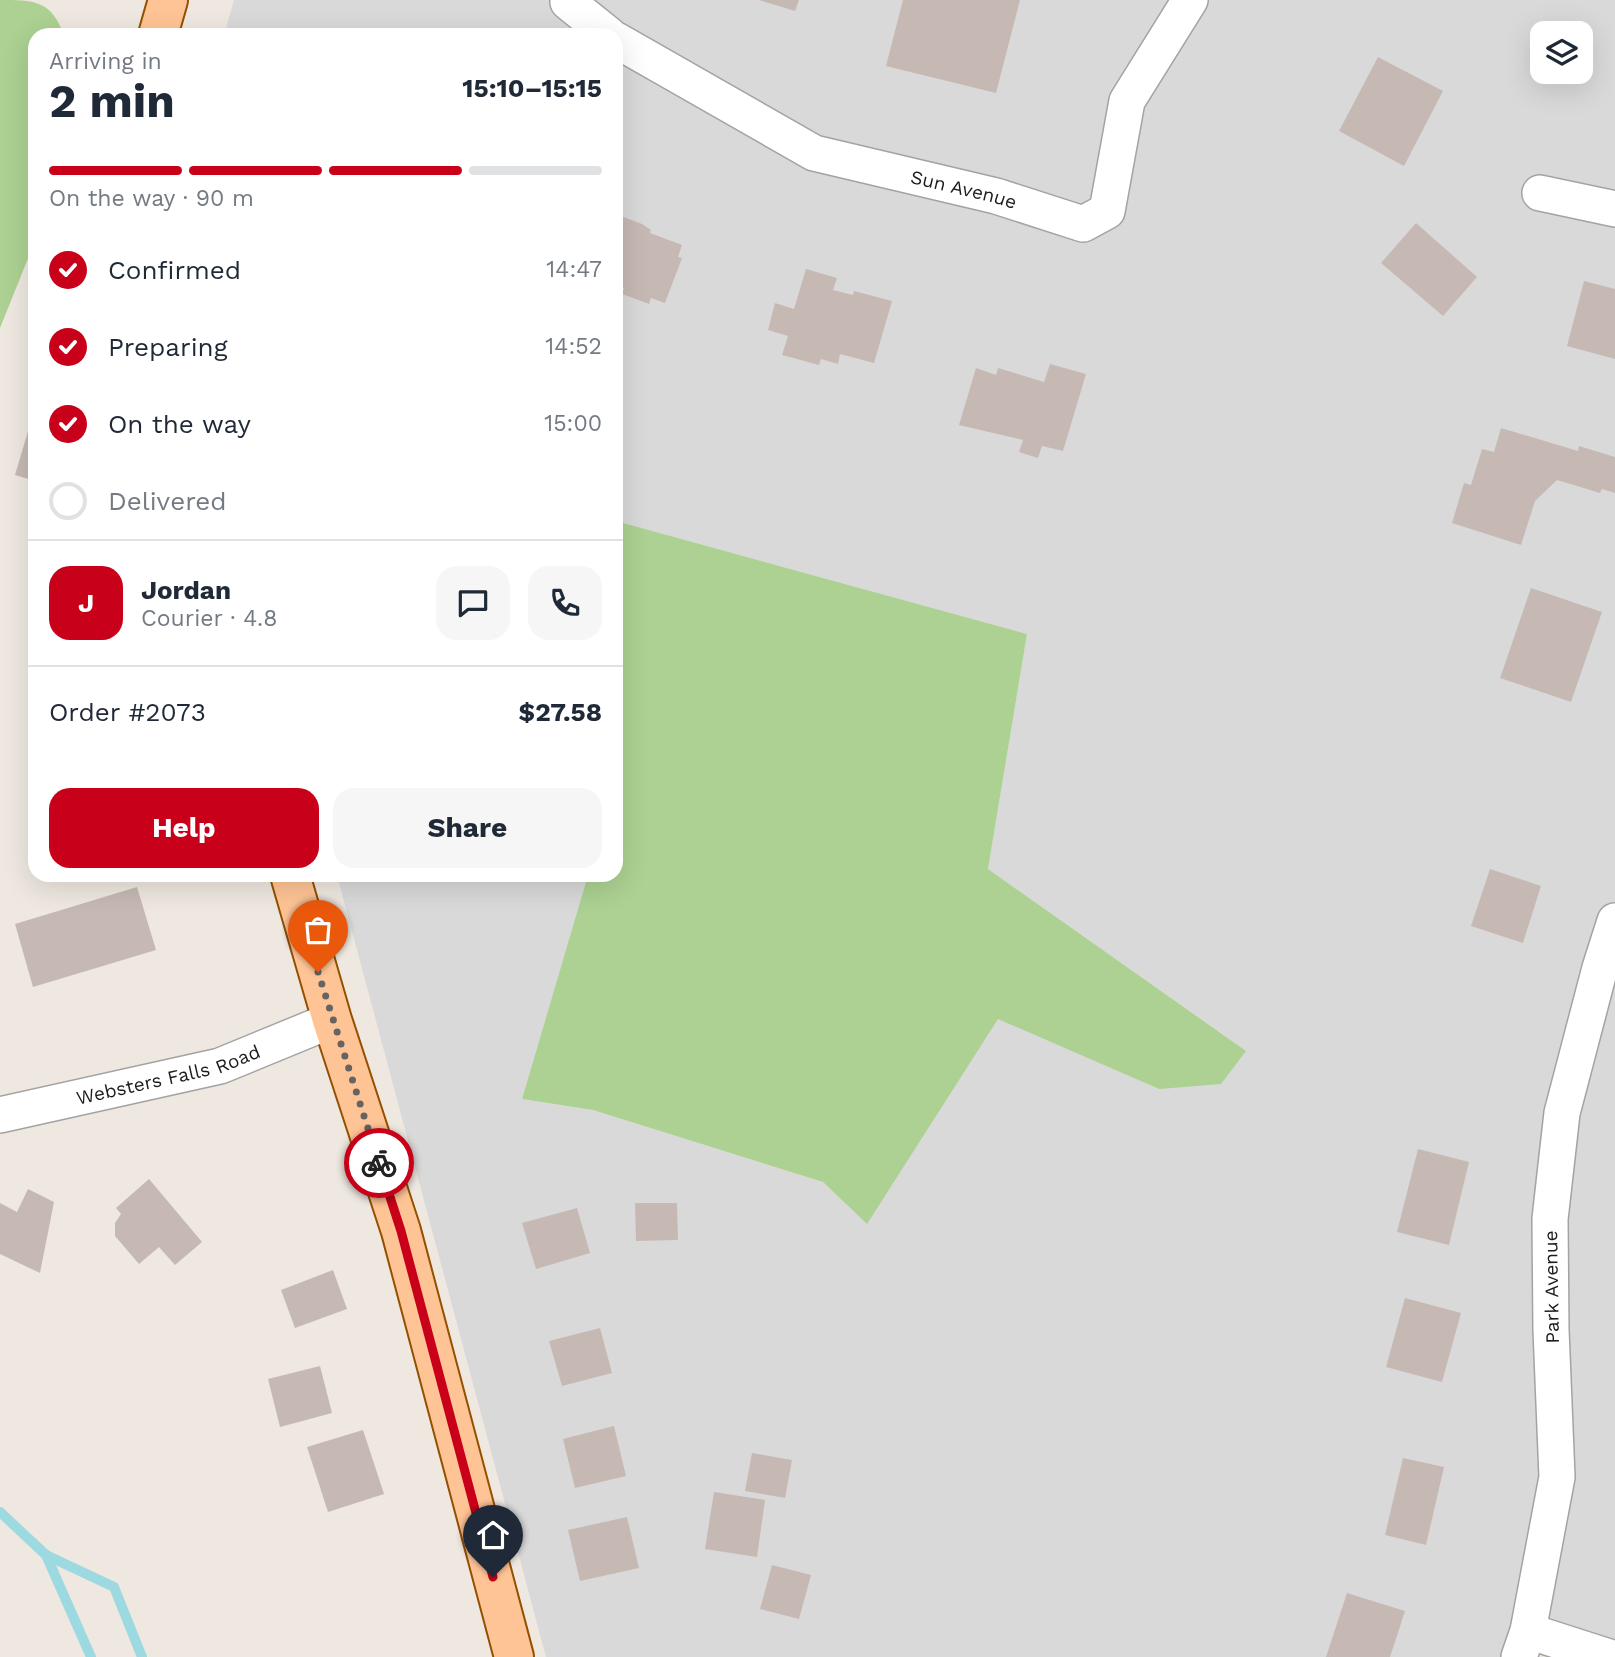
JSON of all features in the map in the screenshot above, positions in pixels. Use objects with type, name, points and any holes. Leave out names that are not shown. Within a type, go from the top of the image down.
[{"type":"main road","points":[[160,28],[168,0]]},
{"type":"main road","points":[[292,882],[332,1020],[401,1231],[514,1657]]},
{"type":"street","name":"Sun Avenue","points":[[623,44],[814,153],[996,196],[1083,224],[1107,211],[1127,101],[1190,0]]},
{"type":"street","points":[[568,2],[600,28]]},
{"type":"street","points":[[1540,192],[1615,209]]},
{"type":"street","name":"Park Avenue","points":[[1524,1644],[1557,1477],[1550,1219],[1562,1113],[1615,921]]},
{"type":"street","name":"Websters Falls Road","points":[[0,1115],[220,1066],[332,1020]]},
{"type":"street","points":[[1524,1644],[1609,1657]]},
{"type":"shaded area","points":[[234,0],[1615,0],[1615,1657],[1538,1650],[1535,1657],[546,1657],[339,882],[586,882],[522,1099],[593,1110],[823,1182],[866,1223],[998,1018],[1159,1089],[1246,1051],[988,869],[1027,634],[623,523],[623,28],[226,28]]},
{"type":"green space","points":[[0,0],[40,4],[53,15],[61,28],[28,28],[28,258],[0,328]]},
{"type":"green space","points":[[623,523],[1027,634],[988,869],[1246,1051],[1221,1084],[1159,1089],[998,1019],[867,1224],[823,1182],[593,1110],[522,1099],[586,882],[623,882]]},
{"type":"building","points":[[759,0],[799,0],[795,11]]},
{"type":"building","points":[[903,0],[1020,0],[996,93],[886,66]]},
{"type":"building","points":[[1378,57],[1443,91],[1404,166],[1339,131]]},
{"type":"building","points":[[623,217],[642,224],[651,230],[650,233],[682,245],[678,257],[682,258],[665,303],[651,298],[649,304],[623,294]]},
{"type":"building","points":[[1416,223],[1477,277],[1443,316],[1381,263]]},
{"type":"building","points":[[806,269],[837,278],[833,290],[853,295],[854,291],[892,301],[874,363],[840,354],[838,364],[821,359],[819,365],[782,355],[788,336],[768,330],[775,303],[794,309]]},
{"type":"building","points":[[1584,281],[1615,289],[1615,359],[1567,346]]},
{"type":"building","points":[[1050,364],[1086,374],[1063,451],[1042,446],[1038,458],[1019,452],[1023,440],[959,425],[976,368],[996,375],[998,368],[1044,382]]},
{"type":"building","points":[[1501,428],[1578,451],[1579,446],[1615,457],[1615,493],[1602,489],[1600,493],[1557,480],[1535,501],[1521,545],[1452,523],[1464,483],[1471,485],[1482,449],[1494,452]]},
{"type":"building","points":[[28,431],[28,479],[15,475]]},
{"type":"building","points":[[1531,588],[1602,612],[1571,702],[1500,678]]},
{"type":"building","points":[[1490,869],[1541,886],[1523,943],[1471,926]]},
{"type":"building","points":[[137,887],[156,950],[33,987],[15,924]]},
{"type":"building","points":[[1418,1149],[1469,1162],[1449,1245],[1397,1232]]},
{"type":"building","points":[[149,1179],[202,1242],[175,1265],[159,1247],[139,1264],[115,1236],[115,1223],[121,1214],[116,1208]]},
{"type":"building","points":[[28,1189],[54,1202],[40,1273],[0,1254],[0,1203],[17,1212]]},
{"type":"building","points":[[635,1203],[677,1203],[678,1240],[636,1241]]},
{"type":"building","points":[[577,1208],[590,1253],[536,1269],[522,1223]]},
{"type":"building","points":[[333,1270],[347,1309],[295,1328],[281,1290]]},
{"type":"building","points":[[1405,1298],[1461,1313],[1442,1382],[1386,1367]]},
{"type":"building","points":[[600,1328],[612,1373],[562,1386],[549,1341]]},
{"type":"building","points":[[320,1366],[332,1413],[280,1427],[268,1379]]},
{"type":"building","points":[[614,1426],[626,1476],[575,1488],[563,1439]]},
{"type":"building","points":[[363,1430],[384,1494],[328,1512],[307,1447]]},
{"type":"building","points":[[752,1453],[792,1460],[785,1498],[745,1491]]},
{"type":"building","points":[[1403,1458],[1444,1467],[1426,1545],[1385,1535]]},
{"type":"building","points":[[714,1492],[765,1500],[757,1557],[705,1549]]},
{"type":"building","points":[[627,1517],[639,1568],[580,1581],[568,1530]]},
{"type":"building","points":[[772,1565],[811,1575],[799,1619],[760,1609]]},
{"type":"building","points":[[1347,1593],[1405,1611],[1390,1657],[1326,1657]]},
{"type":"waterway","points":[[0,1512],[46,1555],[91,1657]]},
{"type":"waterway","points":[[46,1555],[114,1587],[142,1657]]},
{"type":"way so far","points":[[318,972],[379,1163]]},
{"type":"route","points":[[379,1163],[401,1231],[493,1577]]}]
